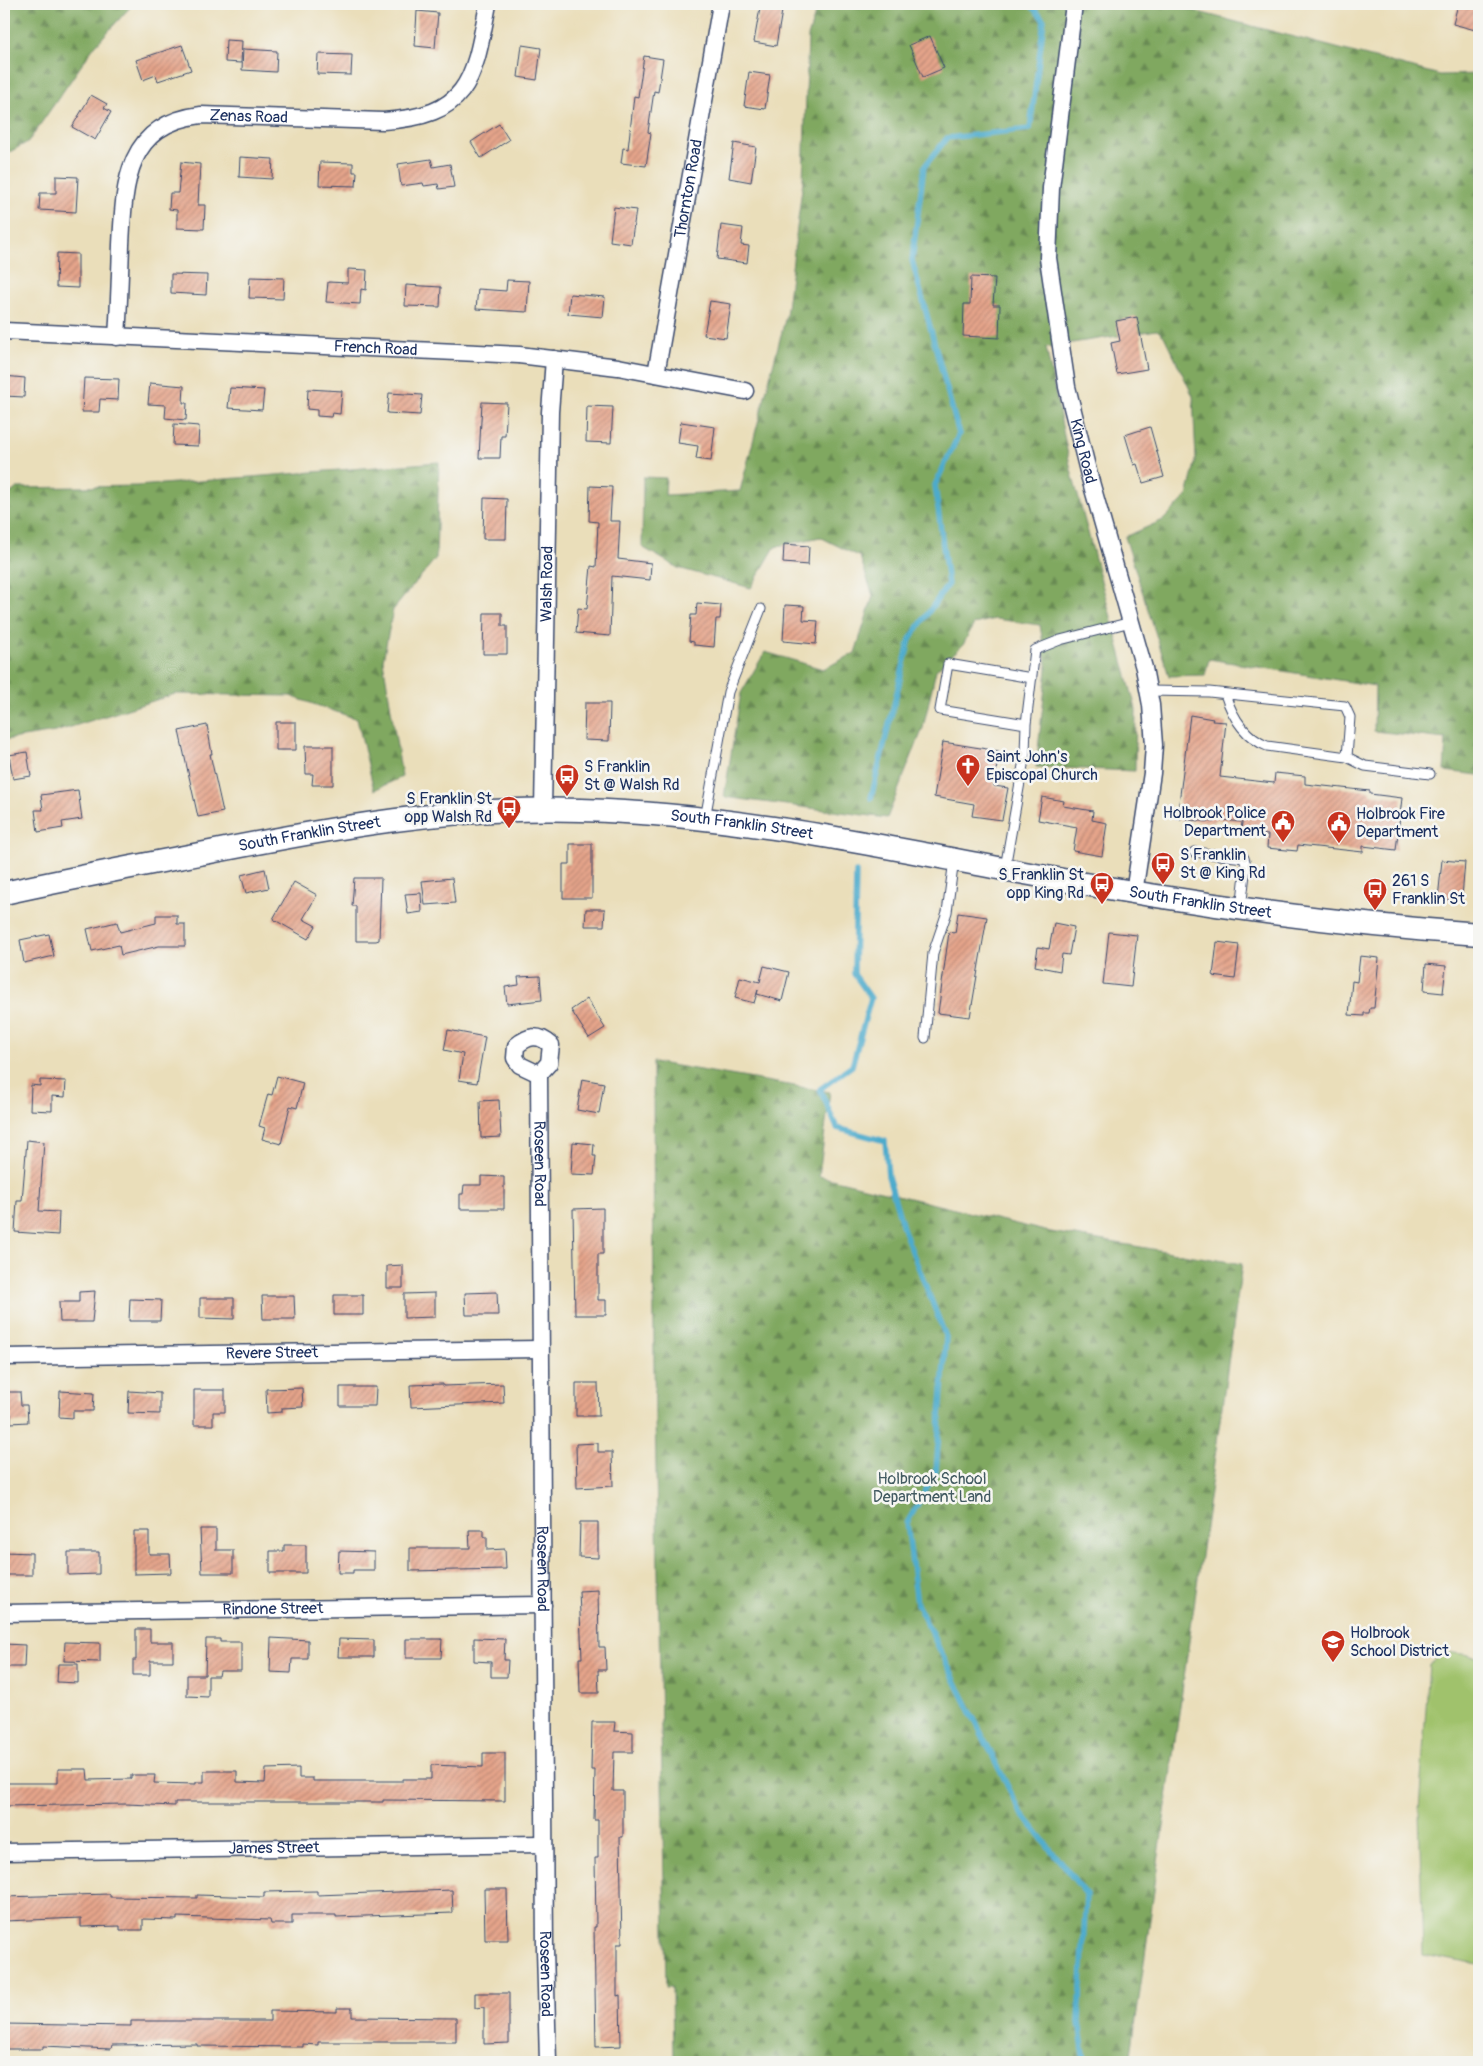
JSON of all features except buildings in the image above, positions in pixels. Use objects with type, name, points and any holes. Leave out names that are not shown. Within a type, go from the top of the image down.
[{"type":"main road","name":"South Franklin Street","points":[[4,893],[286,837],[388,820],[475,811],[620,812],[705,819],[818,834],[1004,870],[1241,910],[1374,926],[1479,934]]},
{"type":"street","name":"Zenas Road","points":[[117,337],[125,189],[135,156],[156,130],[177,120],[202,115],[383,121],[433,113],[453,101],[467,83],[479,50],[488,4]]},
{"type":"street","name":"Thornton Road","points":[[656,374],[720,4]]},
{"type":"street","name":"King Road","points":[[1074,4],[1051,188],[1048,232],[1049,266],[1067,387],[1089,475],[1149,691],[1154,731],[1152,773],[1134,893]]},
{"type":"street","name":"French Road","points":[[4,331],[503,354],[554,359],[656,374],[745,391]]},
{"type":"street","name":"Walsh Road","points":[[543,810],[550,422],[554,359]]},
{"type":"street","name":"Roseen Road","points":[[538,1074],[540,1349],[542,1358],[544,1844],[548,2062]]},
{"type":"street","name":"Revere Street","points":[[4,1357],[540,1349]]},
{"type":"street","name":"Rindone Street","points":[[4,1613],[543,1605]]},
{"type":"street","name":"James Street","points":[[4,1852],[544,1844]]},
{"type":"lane","points":[[705,819],[728,692],[761,609]]},
{"type":"lane","points":[[1004,870],[1025,754],[1026,724],[1036,650],[1060,640],[1131,622]]},
{"type":"lane","points":[[1026,724],[940,710],[948,664],[1032,678]]},
{"type":"lane","points":[[1149,691],[1194,691],[1345,706],[1350,717],[1347,758]]},
{"type":"lane","points":[[1225,694],[1234,716],[1257,742],[1267,746],[1347,758],[1365,766],[1430,774]]},
{"type":"lane","points":[[1194,852],[1244,858],[1246,865],[1241,910]]},
{"type":"lane","points":[[925,1038],[933,953],[947,912],[954,860]]},
{"type":"green space","points":[[4,4],[133,4],[94,47],[28,142],[4,155]]},
{"type":"green space","points":[[818,4],[1168,4],[1440,75],[1479,74],[1479,775],[1444,771],[1446,739],[1374,731],[1375,686],[1209,659],[1205,675],[1169,676],[1125,537],[1163,520],[1187,496],[1196,460],[1193,396],[1164,336],[1157,330],[1046,347],[1071,470],[1136,709],[1135,771],[1036,767],[1047,669],[1040,625],[995,619],[974,624],[963,645],[936,670],[923,728],[887,818],[724,797],[741,693],[765,652],[823,669],[855,653],[873,596],[860,557],[820,537],[775,547],[751,588],[678,568],[642,547],[643,477],[666,478],[665,495],[740,491],[786,316],[803,180],[808,37]]},
{"type":"green space","points":[[439,462],[436,558],[393,610],[383,660],[402,777],[374,790],[357,719],[290,696],[175,694],[55,732],[4,740],[4,498],[17,488],[137,486]]},
{"type":"green space","name":"Holbrook School Department Land","points":[[653,1062],[830,1092],[819,1176],[1045,1231],[1242,1264],[1130,2062],[673,2062],[672,1987],[666,1987],[654,1366]]},
{"type":"green space","points":[[1446,1652],[1479,1656],[1479,1965],[1423,1955],[1419,1810],[1429,1664]]},
{"type":"waterway","points":[[871,798],[910,639],[948,584],[935,485],[959,434],[912,260],[924,167],[947,138],[1030,129],[1044,20],[1030,4]]},
{"type":"waterway","points":[[856,872],[854,974],[871,998],[852,1066],[820,1089],[837,1128],[885,1141],[888,1176],[904,1231],[946,1337],[936,1472],[907,1523],[917,1604],[1020,1811],[1086,1894],[1079,2022],[1085,2062]]},
{"type":"place","name":"Saint John's Episcopal Church","points":[[968,787]]},
{"type":"place","name":"S Franklin St @ Walsh Rd","points":[[567,797]]},
{"type":"place","name":"S Franklin St opp Walsh Rd","points":[[509,829]]},
{"type":"place","name":"Holbrook Police Department","points":[[1283,843]]},
{"type":"place","name":"Holbrook Fire Department","points":[[1339,844]]},
{"type":"place","name":"S Franklin St @ King Rd","points":[[1163,885]]},
{"type":"place","name":"S Franklin St opp King Rd","points":[[1102,905]]},
{"type":"place","name":"261 S Franklin St","points":[[1375,911]]},
{"type":"place","name":"Holbrook School District","points":[[1333,1663]]}]
